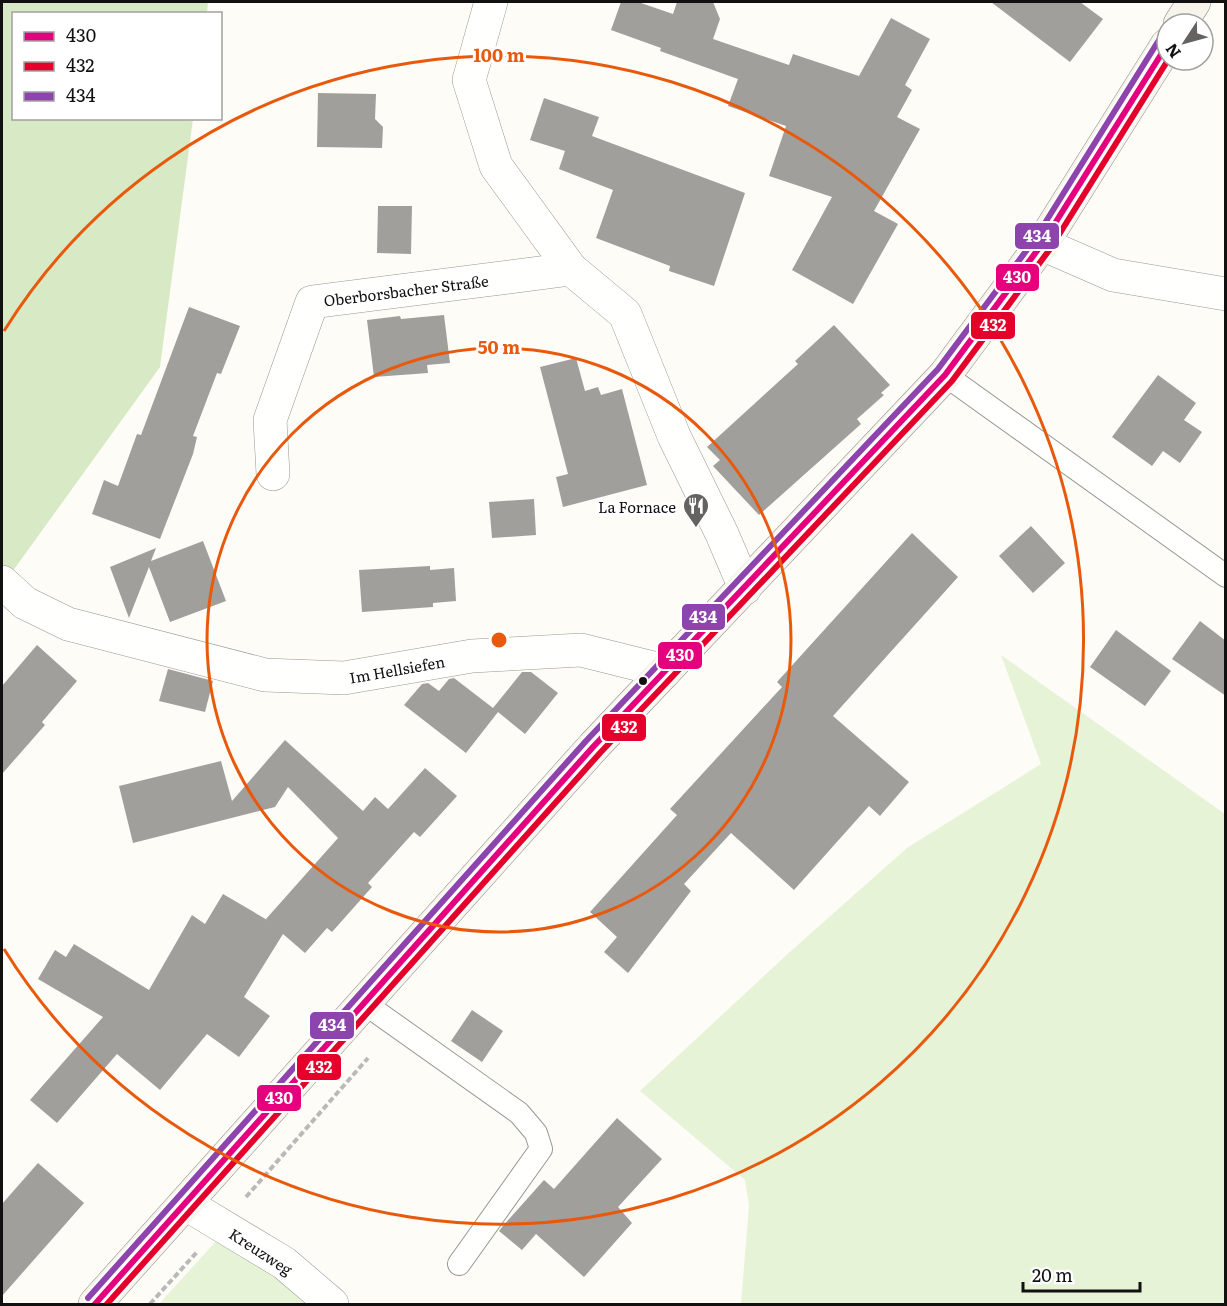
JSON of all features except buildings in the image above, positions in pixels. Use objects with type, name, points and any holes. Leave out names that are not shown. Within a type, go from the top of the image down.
[{"type":"main road","points":[[95,1305],[592,747],[945,375],[1042,244],[1155,64]]},
{"type":"street","points":[[491,2],[469,80],[496,166],[571,269],[625,314],[674,436],[722,534],[744,588]]},
{"type":"street","points":[[1042,244],[1113,276],[1226,294]]},
{"type":"street","name":"Oberborsbacher Straße","points":[[273,474],[270,420],[312,302],[571,269]]},
{"type":"street","name":"Im Hellsiefen","points":[[2,582],[25,603],[68,624],[265,675],[344,678],[472,656],[580,650],[664,670]]},
{"type":"street","name":"Kreuzweg","points":[[186,1204],[284,1263],[332,1305]]},
{"type":"lane","points":[[945,375],[1226,576]]},
{"type":"lane","points":[[364,1004],[519,1113],[536,1133],[541,1149],[459,1264]]},
{"type":"green space","points":[[2,2],[208,2],[207,12],[12,12],[12,120],[193,120],[160,367],[2,586]]},
{"type":"green space","points":[[1001,655],[1225,814],[1225,1304],[741,1304],[749,1205],[745,1180],[640,1091],[792,950],[907,848],[1041,764]]},
{"type":"green space","points":[[218,1239],[270,1271],[315,1304],[159,1304]]},
{"type":"transit line","name":"434","points":[[88,1298],[586,741],[938,369],[1035,239],[1155,46]]},
{"type":"transit line","name":"430","points":[[95,1304],[593,747],[945,375],[1042,244],[1155,64]]},
{"type":"transit line","name":"432","points":[[107,1304],[600,753],[952,381],[1050,249],[1161,72]]},
{"type":"place","name":"La Fornace","points":[[696,529]]}]
